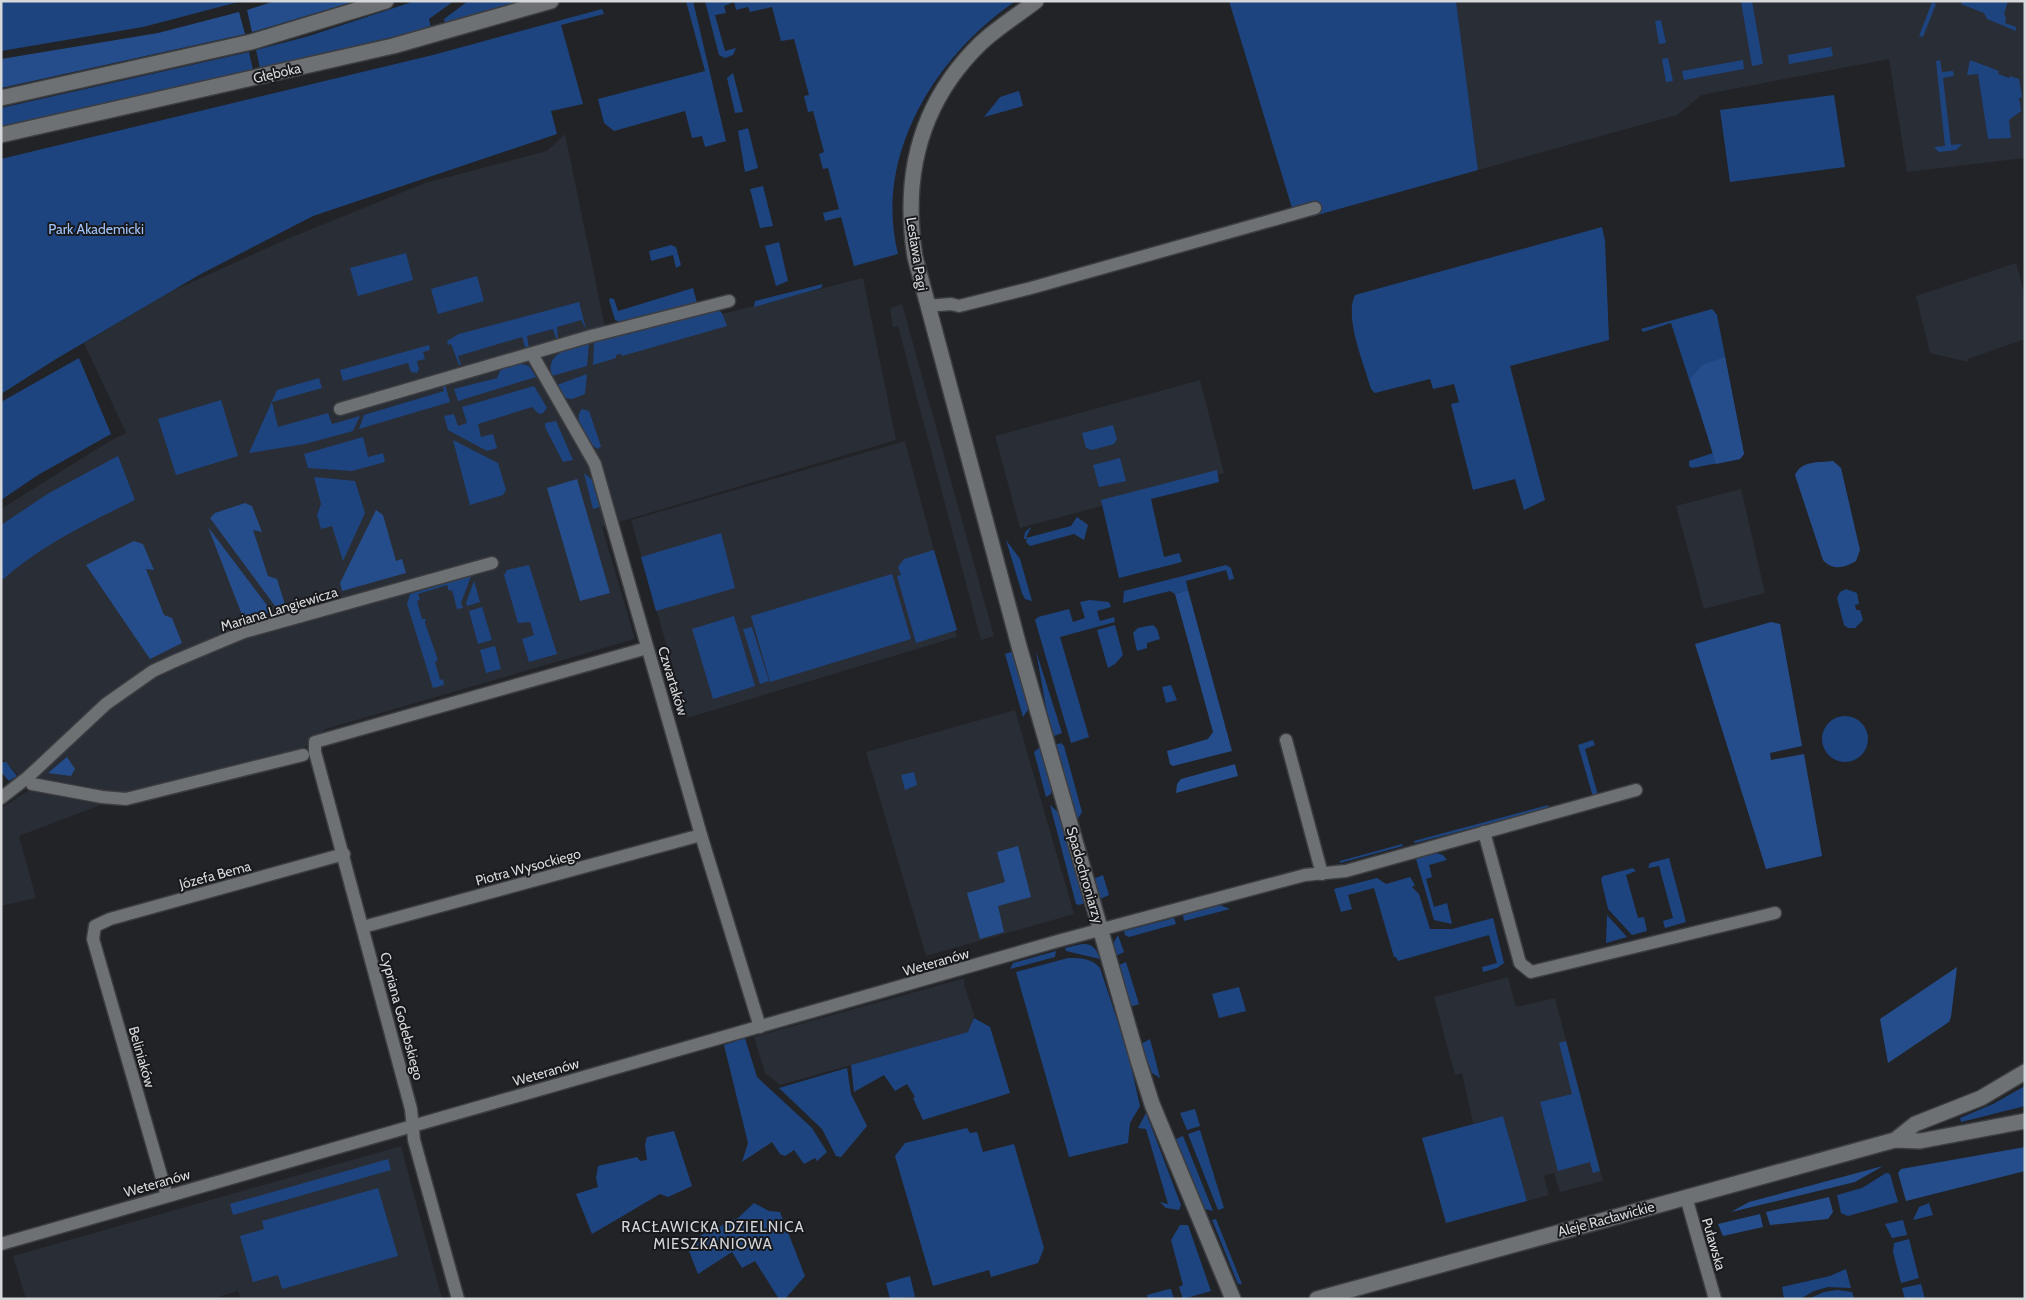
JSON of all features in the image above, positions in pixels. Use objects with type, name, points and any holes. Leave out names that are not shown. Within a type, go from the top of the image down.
[{"type":"street","points":[[1,98],[251,42],[386,1]]},
{"type":"street","name":"Głęboka","points":[[1,135],[393,46],[551,1]]},
{"type":"street","name":"Lesława Pagi","points":[[963,443],[917,269],[910,217],[911,179],[919,144],[931,112],[960,66],[992,34],[1030,6],[1043,1]]},
{"type":"street","points":[[927,306],[951,304],[959,306],[1031,288],[1314,208]]},
{"type":"street","points":[[340,409],[591,336],[729,301]]},
{"type":"street","name":"Czwartaków","points":[[532,354],[595,464],[702,836],[760,1027]]},
{"type":"street","name":"Spadochroniarzy","points":[[963,443],[1100,930],[1152,1104],[1233,1299]]},
{"type":"street","name":"Mariana Langiewicza","points":[[1,798],[28,777],[106,704],[153,671],[244,632],[492,564]]},
{"type":"street","name":"Cypriana Godebskiego","points":[[458,1299],[414,1140],[414,1125],[344,854],[315,752],[315,742],[647,648]]},
{"type":"street","points":[[1286,740],[1322,874]]},
{"type":"street","points":[[32,784],[102,797],[126,799],[303,755]]},
{"type":"street","name":"Weteranów","points":[[1,1244],[1100,930],[1305,875],[1346,871],[1636,790]]},
{"type":"street","points":[[1484,832],[1520,963],[1531,972],[1775,913]]},
{"type":"street","name":"Piotra Wysockiego","points":[[363,927],[702,836]]},
{"type":"street","name":"Józefa Bema","points":[[95,926],[110,919],[344,854]]},
{"type":"street","name":"Beliniaków","points":[[95,926],[93,940],[167,1196]]},
{"type":"street","name":"Aleje Racławickie","points":[[1895,1140],[1915,1124],[1982,1098],[2025,1072]]},
{"type":"street","name":"Aleje Racławickie","points":[[1317,1299],[1895,1140],[1920,1141],[2025,1121]]},
{"type":"street","name":"Puławska","points":[[1686,1197],[1715,1299]]},
{"type":"shaded area","points":[[275,1],[356,1],[252,32],[247,10]]},
{"type":"shaded area","points":[[1456,1],[2025,1],[2025,158],[1907,172],[1889,59],[1702,95],[1677,115],[1478,170]]},
{"type":"shaded area","points":[[239,12],[245,34],[1,88],[1,59],[158,33]]},
{"type":"shaded area","points":[[565,134],[605,327],[601,345],[863,278],[896,440],[602,527],[635,639],[326,729],[298,753],[127,795],[19,836],[36,898],[1,906],[1,808],[31,789],[1,757],[1,509],[108,442],[126,433],[84,343],[172,291],[292,237],[425,183],[547,151]]},
{"type":"shaded area","points":[[2016,263],[2025,295],[2025,339],[1968,359],[1969,362],[1930,353],[1916,296]]},
{"type":"shaded area","points":[[902,304],[994,636],[981,640],[898,326],[893,327],[890,308]]},
{"type":"shaded area","points":[[1725,357],[1744,454],[1740,459],[1716,464],[1690,379],[1702,365]]},
{"type":"shaded area","points":[[1200,380],[1224,473],[1020,528],[995,436]]},
{"type":"shaded area","points":[[905,441],[957,637],[687,718],[631,520]]},
{"type":"shaded area","points":[[1833,461],[1841,468],[1860,550],[1856,561],[1839,567],[1830,566],[1823,560],[1795,475],[1798,470],[1806,465],[1816,462]]},
{"type":"shaded area","points":[[577,479],[610,593],[580,601],[547,488]]},
{"type":"shaded area","points":[[1741,489],[1765,593],[1704,609],[1676,506]]},
{"type":"shaded area","points":[[245,503],[252,506],[262,532],[253,530],[268,576],[277,579],[286,608],[278,610],[210,518],[215,513]]},
{"type":"shaded area","points":[[376,510],[383,515],[396,561],[402,559],[406,573],[342,591],[340,583]]},
{"type":"shaded area","points":[[208,527],[272,612],[244,620]]},
{"type":"shaded area","points":[[134,541],[143,544],[154,570],[146,569],[164,615],[172,618],[182,643],[150,659],[86,565]]},
{"type":"shaded area","points":[[1188,590],[1232,751],[1173,766],[1170,764],[1167,751],[1208,739],[1213,732],[1175,594]]},
{"type":"shaded area","points":[[1771,622],[1780,624],[1802,746],[1770,753],[1771,760],[1804,754],[1822,856],[1766,869],[1695,644]]},
{"type":"shaded area","points":[[1015,710],[1074,914],[926,956],[866,752]]},
{"type":"shaded area","points":[[67,757],[75,769],[71,776],[48,773]]},
{"type":"shaded area","points":[[1235,764],[1238,776],[1176,793],[1177,784],[1181,779]]},
{"type":"shaded area","points":[[1018,846],[1031,897],[998,906],[1004,932],[980,939],[967,893],[1005,882],[997,852]]},
{"type":"shaded area","points":[[1957,967],[1949,1022],[1888,1063],[1880,1019]]},
{"type":"shaded area","points":[[1508,977],[1516,1007],[1555,998],[1603,1181],[1560,1192],[1554,1173],[1544,1176],[1549,1195],[1527,1201],[1503,1116],[1473,1123],[1462,1073],[1455,1075],[1434,997]]},
{"type":"shaded area","points":[[965,978],[964,984],[974,1015],[973,1026],[968,1032],[780,1085],[765,1073],[754,1037]]},
{"type":"shaded area","points":[[401,1146],[442,1299],[241,1299],[238,1291],[211,1299],[26,1299],[13,1256]]},
{"type":"shaded area","points":[[2025,1147],[2025,1171],[1906,1201],[1898,1173],[1901,1169]]},
{"type":"shaded area","points":[[1883,1166],[1855,1182],[1731,1212],[1749,1202]]},
{"type":"shaded area","points":[[1829,1197],[1833,1212],[1828,1219],[1770,1225],[1766,1212]]},
{"type":"shaded area","points":[[1760,1214],[1763,1227],[1723,1236],[1718,1224]]},
{"type":"green space","points":[[1,1],[242,1],[143,27],[1,51]]},
{"type":"green space","points":[[415,1],[454,1],[429,19],[431,28],[260,68],[256,50],[309,36]]},
{"type":"green space","points":[[468,1],[520,1],[445,24],[444,19]]},
{"type":"green space","points":[[686,1],[693,1],[726,141],[705,147],[702,136],[692,138],[685,111],[614,131],[604,123],[598,99],[705,71]]},
{"type":"green space","points":[[705,1],[1016,1],[987,23],[961,49],[937,78],[918,110],[904,144],[895,180],[893,217],[898,254],[854,266],[841,217],[825,221],[823,213],[839,209],[828,168],[823,169],[819,154],[824,152],[813,111],[808,112],[804,96],[809,95],[794,39],[781,41],[772,7],[750,12],[748,7],[736,10],[734,2],[724,6],[726,13],[715,15],[725,51],[736,48],[733,55],[725,58],[719,55]]},
{"type":"green space","points":[[1229,1],[1456,1],[1478,170],[1296,221]]},
{"type":"green space","points":[[1752,1],[1763,64],[1752,66],[1741,2]]},
{"type":"green space","points":[[1962,1],[2008,1],[2004,14],[2006,17],[2005,23],[2016,27],[2016,31],[1987,19],[1984,13],[1961,4]]},
{"type":"green space","points":[[1932,2],[1936,4],[1923,37],[1919,36]]},
{"type":"green space","name":"Park Akademicki","points":[[602,9],[604,14],[561,25],[583,104],[551,111],[557,134],[313,216],[199,275],[56,359],[1,394],[1,159],[433,55]]},
{"type":"green space","points":[[1661,20],[1666,43],[1659,44],[1655,21]]},
{"type":"green space","points":[[1831,47],[1833,56],[1789,64],[1788,55]]},
{"type":"green space","points":[[249,52],[253,70],[1,127],[1,108]]},
{"type":"green space","points":[[1668,58],[1673,81],[1666,82],[1662,59]]},
{"type":"green space","points":[[1743,60],[1744,69],[1684,80],[1682,71]]},
{"type":"green space","points":[[1940,60],[1942,72],[1953,71],[1954,76],[1943,78],[1951,145],[1962,144],[1956,150],[1939,152],[1934,147],[1945,146],[1936,61]]},
{"type":"green space","points":[[1970,60],[1999,71],[1998,74],[2019,79],[2022,97],[2019,98],[2021,111],[2009,120],[2011,138],[1988,139],[1978,74],[1967,75]]},
{"type":"green space","points":[[733,73],[743,112],[735,113],[727,78]]},
{"type":"green space","points":[[1019,91],[1023,106],[984,117],[1000,97]]},
{"type":"green space","points":[[1834,95],[1845,167],[1730,182],[1720,110]]},
{"type":"green space","points":[[748,128],[758,168],[745,172],[738,131]]},
{"type":"green space","points":[[763,186],[773,226],[760,228],[750,189]]},
{"type":"green space","points":[[1602,227],[1605,241],[1609,340],[1510,366],[1545,500],[1524,510],[1515,479],[1473,490],[1451,404],[1459,402],[1454,384],[1433,389],[1430,379],[1375,393],[1371,389],[1353,328],[1352,304],[1355,295]]},
{"type":"green space","points":[[779,242],[788,281],[776,286],[765,246]]},
{"type":"green space","points":[[671,245],[676,247],[681,265],[676,268],[673,255],[651,261],[649,251]]},
{"type":"green space","points":[[406,253],[413,280],[358,296],[350,268]]},
{"type":"green space","points":[[477,276],[484,301],[438,314],[431,289]]},
{"type":"green space","points":[[823,284],[821,288],[754,307],[755,301]]},
{"type":"green space","points":[[693,288],[697,303],[622,323],[615,320],[609,300],[610,298],[614,299],[618,311]]},
{"type":"green space","points":[[579,302],[586,329],[581,320],[557,327],[558,339],[553,329],[527,336],[529,348],[525,347],[522,337],[458,356],[461,365],[459,365],[451,344],[448,345],[447,341],[459,334]]},
{"type":"green space","points":[[715,308],[722,313],[727,326],[622,356],[621,354],[616,355],[616,358],[593,365],[594,341]]},
{"type":"green space","points":[[1712,309],[1717,315],[1744,454],[1740,459],[1692,468],[1689,466],[1689,461],[1713,453],[1671,323],[1643,332],[1641,329]]},
{"type":"green space","points":[[589,343],[587,366],[552,376],[552,361],[556,356],[568,349]]},
{"type":"green space","points":[[429,345],[430,350],[423,352],[425,359],[417,361],[419,369],[417,373],[411,372],[408,363],[343,381],[340,370]]},
{"type":"green space","points":[[79,358],[111,434],[38,475],[1,500],[1,402]]},
{"type":"green space","points":[[518,363],[529,366],[536,377],[458,401],[454,389],[497,378],[501,369]]},
{"type":"green space","points":[[587,374],[585,394],[572,399],[565,398],[557,385]]},
{"type":"green space","points":[[319,378],[322,388],[272,402],[278,427],[328,413],[332,424],[360,416],[353,431],[305,444],[249,453],[277,390]]},
{"type":"green space","points":[[442,381],[444,381],[450,402],[359,429],[364,415],[444,391]]},
{"type":"green space","points":[[534,386],[547,408],[542,414],[532,407],[478,424],[481,437],[493,434],[497,448],[487,451],[448,430],[444,416],[454,414],[458,426],[467,423],[462,407]]},
{"type":"green space","points":[[221,400],[238,456],[176,475],[158,419]]},
{"type":"green space","points":[[582,409],[589,411],[601,446],[598,449],[589,442],[582,430],[579,413]]},
{"type":"green space","points":[[556,421],[573,460],[563,462],[545,427],[545,423]]},
{"type":"green space","points":[[1113,425],[1117,439],[1114,444],[1092,450],[1086,448],[1082,433]]},
{"type":"green space","points":[[363,437],[368,457],[383,453],[385,462],[352,471],[308,468],[304,454]]},
{"type":"green space","points":[[453,440],[498,463],[506,490],[503,495],[470,505]]},
{"type":"green space","points":[[118,456],[135,500],[48,546],[1,581],[1,525],[49,493]]},
{"type":"green space","points":[[1120,458],[1126,481],[1099,487],[1093,465]]},
{"type":"green space","points":[[1217,470],[1219,482],[1151,499],[1164,557],[1179,553],[1182,562],[1119,578],[1101,500]]},
{"type":"green space","points":[[584,473],[592,480],[600,507],[593,509]]},
{"type":"green space","points":[[314,477],[355,481],[365,513],[343,561],[332,526],[321,529],[317,515],[321,504]]},
{"type":"green space","points":[[1077,517],[1088,525],[1084,540],[1074,534],[1030,546],[1026,542],[1027,539],[1024,539],[1025,532],[1031,527],[1026,538],[1071,526]]},
{"type":"green space","points":[[721,533],[735,588],[656,611],[641,557]]},
{"type":"green space","points":[[1006,540],[1020,559],[1032,601],[1025,599],[1022,593]]},
{"type":"green space","points":[[934,550],[957,630],[916,643],[897,576],[901,575],[898,567],[904,559]]},
{"type":"green space","points":[[529,565],[557,654],[529,662],[522,639],[534,635],[530,622],[518,623],[504,575],[507,570]]},
{"type":"green space","points":[[1226,565],[1231,568],[1234,579],[1229,580],[1226,570],[1186,581],[1188,590],[1175,594],[1170,591],[1123,603],[1124,591]]},
{"type":"green space","points":[[892,574],[911,639],[770,682],[751,616]]},
{"type":"green space","points":[[471,576],[461,603],[463,608],[457,609],[452,590],[449,591],[447,585],[418,594],[420,600],[417,601],[422,619],[426,619],[425,623],[438,660],[435,662],[440,680],[443,679],[444,685],[433,688],[407,604],[410,594]]},
{"type":"green space","points":[[474,581],[480,602],[467,606],[466,603]]},
{"type":"green space","points":[[1846,589],[1857,593],[1859,604],[1855,605],[1856,610],[1860,610],[1863,620],[1855,628],[1848,628],[1844,625],[1837,598],[1840,592]]},
{"type":"green space","points":[[1090,600],[1109,602],[1111,607],[1097,611],[1100,621],[1114,617],[1115,622],[1060,637],[1089,737],[1071,743],[1035,620],[1038,617],[1069,609],[1073,622],[1085,618],[1080,602]]},
{"type":"green space","points":[[482,607],[492,640],[478,644],[469,611]]},
{"type":"green space","points":[[734,616],[755,686],[713,699],[692,629]]},
{"type":"green space","points":[[1115,625],[1123,655],[1115,664],[1108,668],[1097,630]]},
{"type":"green space","points":[[1153,625],[1157,629],[1160,639],[1147,643],[1147,648],[1137,651],[1133,633],[1138,628]]},
{"type":"green space","points":[[752,627],[769,681],[760,684],[743,629]]},
{"type":"green space","points":[[495,646],[501,669],[486,673],[480,650]]},
{"type":"green space","points":[[1014,651],[1029,708],[1023,717],[1005,654]]},
{"type":"green space","points":[[1036,651],[1062,733],[1054,736],[1047,713]]},
{"type":"green space","points":[[1171,685],[1177,700],[1166,703],[1162,687]]},
{"type":"green space","points":[[1850,716],[1854,717],[1864,726],[1867,730],[1867,748],[1858,758],[1850,762],[1840,762],[1832,758],[1823,748],[1822,734],[1826,726],[1836,717]]},
{"type":"green space","points":[[1593,740],[1595,745],[1585,749],[1598,795],[1593,797],[1578,745]]},
{"type":"green space","points":[[1061,743],[1064,746],[1082,812],[1077,820],[1055,745]]},
{"type":"green space","points":[[1040,747],[1052,789],[1051,794],[1046,797],[1034,752]]},
{"type":"green space","points":[[1,762],[6,762],[17,776],[9,781],[1,772]]},
{"type":"green space","points":[[914,772],[917,785],[905,790],[901,775]]},
{"type":"green space","points":[[1050,805],[1059,813],[1085,903],[1079,905],[1076,904]]},
{"type":"green space","points":[[1548,805],[1549,808],[1415,843],[1414,841]]},
{"type":"green space","points":[[1402,844],[1403,846],[1340,863],[1340,861]]},
{"type":"green space","points":[[1436,853],[1443,855],[1447,860],[1429,865],[1432,877],[1426,879],[1434,907],[1447,903],[1452,924],[1434,920],[1416,859]]},
{"type":"green space","points":[[1669,858],[1686,922],[1665,928],[1663,921],[1673,918],[1659,866],[1648,868],[1650,863]]},
{"type":"green space","points":[[1633,868],[1636,871],[1626,875],[1638,918],[1644,917],[1647,931],[1632,935],[1608,909],[1601,879],[1603,876]]},
{"type":"green space","points":[[1103,875],[1109,895],[1098,900],[1093,879]]},
{"type":"green space","points":[[1410,877],[1415,885],[1412,887],[1419,894],[1430,929],[1452,929],[1493,918],[1504,963],[1497,968],[1483,972],[1482,967],[1497,963],[1489,935],[1398,961],[1394,957],[1374,888],[1348,895],[1352,909],[1341,912],[1334,889],[1377,878],[1386,884]]},
{"type":"green space","points":[[1220,905],[1230,909],[1184,921],[1183,915]]},
{"type":"green space","points":[[1607,915],[1627,937],[1606,943]]},
{"type":"green space","points":[[1174,918],[1176,924],[1129,937],[1125,935],[1124,931]]},
{"type":"green space","points":[[1118,935],[1124,952],[1114,957],[1114,942]]},
{"type":"green space","points":[[1082,944],[1094,948],[1100,959],[1066,951],[1065,948]]},
{"type":"green space","points":[[1056,951],[1055,957],[1010,969],[1013,963]]},
{"type":"green space","points":[[1068,958],[1090,960],[1100,968],[1128,1053],[1140,1106],[1130,1123],[1128,1143],[1069,1157],[1016,972]]},
{"type":"green space","points":[[1126,962],[1139,1004],[1130,1007],[1117,966]]},
{"type":"green space","points":[[1239,987],[1246,1011],[1219,1018],[1212,994]]},
{"type":"green space","points":[[974,1018],[990,1027],[1010,1093],[923,1120],[913,1098],[915,1097],[907,1084],[895,1091],[884,1075],[854,1092],[851,1065],[968,1032]]},
{"type":"green space","points":[[745,1038],[757,1077],[812,1128],[827,1152],[817,1161],[815,1158],[804,1164],[794,1150],[785,1156],[780,1154],[772,1142],[742,1162],[748,1143],[724,1045]]},
{"type":"green space","points":[[1150,1039],[1160,1078],[1152,1073],[1141,1044]]},
{"type":"green space","points":[[1566,1041],[1600,1171],[1593,1173],[1590,1162],[1558,1171],[1540,1102],[1572,1094],[1559,1043]]},
{"type":"green space","points":[[847,1068],[851,1094],[867,1126],[841,1157],[836,1156],[822,1129],[779,1088]]},
{"type":"green space","points":[[2025,1086],[2025,1106],[1961,1122],[1960,1118],[1993,1104]]},
{"type":"green space","points":[[1195,1109],[1200,1126],[1187,1130],[1180,1113]]},
{"type":"green space","points":[[1146,1113],[1181,1205],[1179,1210],[1166,1208],[1160,1202],[1168,1204],[1146,1129],[1138,1128]]},
{"type":"green space","points":[[1503,1116],[1527,1201],[1446,1223],[1422,1138]]},
{"type":"green space","points":[[967,1128],[970,1133],[977,1132],[983,1152],[1014,1144],[1044,1248],[1038,1263],[991,1277],[989,1270],[933,1286],[895,1156],[905,1143]]},
{"type":"green space","points":[[1200,1130],[1224,1208],[1218,1210],[1188,1134]]},
{"type":"green space","points":[[674,1131],[692,1186],[668,1197],[660,1194],[592,1234],[576,1194],[598,1187],[596,1178],[598,1166],[637,1157],[640,1161],[647,1160],[645,1145],[647,1137]]},
{"type":"green space","points":[[1183,1136],[1213,1211],[1205,1209],[1176,1139]]},
{"type":"green space","points":[[388,1159],[391,1170],[233,1215],[230,1204]]},
{"type":"green space","points":[[1886,1173],[1890,1174],[1898,1202],[1848,1216],[1841,1213],[1837,1195],[1862,1188]]},
{"type":"green space","points":[[378,1188],[398,1256],[282,1289],[278,1275],[253,1282],[240,1236],[264,1229],[262,1221]]},
{"type":"green space","points":[[754,1203],[769,1211],[780,1212],[805,1276],[785,1299],[779,1299],[755,1261],[742,1268],[732,1252],[698,1274],[689,1251],[697,1237],[738,1218]]},
{"type":"green space","points":[[1929,1203],[1933,1215],[1913,1220],[1919,1207]]},
{"type":"green space","points":[[1216,1219],[1242,1284],[1238,1284],[1212,1220]]},
{"type":"green space","points":[[1903,1220],[1907,1235],[1892,1238],[1885,1224]]},
{"type":"green space","points":[[1180,1225],[1188,1225],[1211,1291],[1183,1299],[1179,1287],[1183,1285],[1171,1240]]},
{"type":"green space","points":[[1909,1239],[1919,1278],[1901,1283],[1893,1252],[1894,1243]]},
{"type":"green space","points":[[1846,1269],[1851,1288],[1828,1287],[1814,1291],[1800,1299],[1784,1299],[1782,1287],[1830,1276]]},
{"type":"green space","points":[[910,1276],[915,1297],[890,1299],[886,1283]]},
{"type":"green space","points":[[1921,1284],[1925,1299],[1905,1299],[1902,1288]]},
{"type":"green space","points":[[1171,1289],[1174,1299],[1148,1299],[1147,1295]]},
{"type":"green space","points":[[1837,1290],[1852,1292],[1854,1298],[1808,1299],[1824,1292]]},
{"type":"district","name":"RACŁAWICKA DZIELNICA MIESZKANIOWA","points":[[713,1236]]}]
